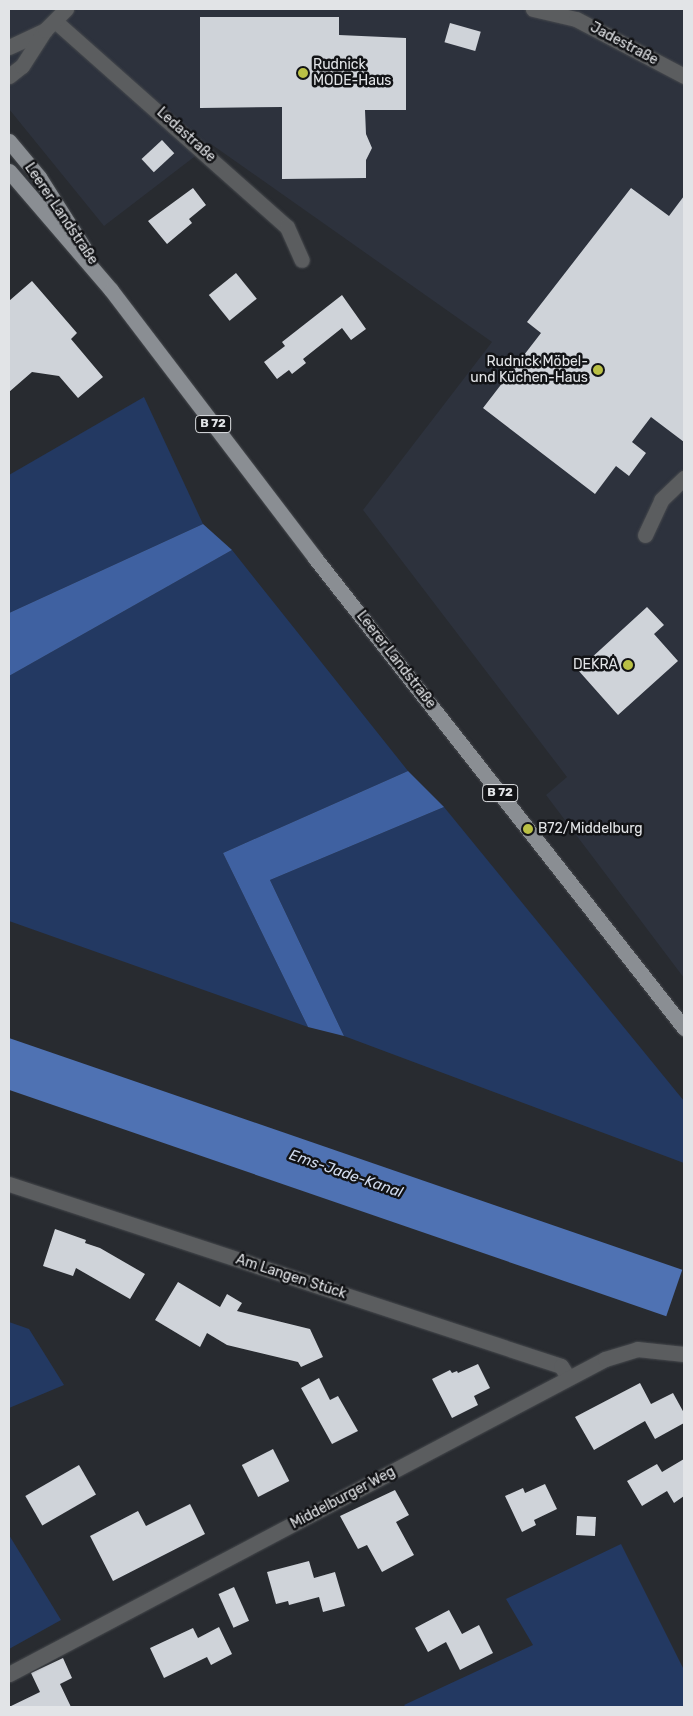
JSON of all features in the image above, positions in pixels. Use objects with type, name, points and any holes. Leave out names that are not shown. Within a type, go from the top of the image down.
[{"type":"main road","name":"Leerer Landstraße","points":[[9,141],[39,177],[111,290]]},
{"type":"main road","name":"Leerer Landstraße","points":[[9,171],[111,290],[315,558],[684,1028]]},
{"type":"street","points":[[9,76],[22,66],[50,26],[66,9]]},
{"type":"street","name":"Jadestraße","points":[[533,9],[576,19],[684,76]]},
{"type":"street","points":[[9,47],[50,26]]},
{"type":"street","name":"Ledastraße","points":[[50,26],[287,227],[302,260]]},
{"type":"street","points":[[645,535],[661,500],[684,478]]},
{"type":"street","name":"Am Langen Stück","points":[[9,1184],[561,1366],[568,1377]]},
{"type":"street","name":"Middelburger Weg","points":[[9,1674],[605,1359],[637,1349],[684,1354]]},
{"type":"shaded area","points":[[9,9],[684,9],[684,978],[546,795],[567,777],[363,510],[492,342],[211,144],[104,226],[9,109]]},
{"type":"shaded area","points":[[144,397],[203,524],[9,613],[9,475]]},
{"type":"shaded area","points":[[203,524],[232,550],[9,676],[9,613]]},
{"type":"shaded area","points":[[232,550],[408,771],[223,853],[308,1027],[9,921],[9,676]]},
{"type":"shaded area","points":[[408,771],[444,807],[270,880],[344,1036],[308,1027],[223,853]]},
{"type":"shaded area","points":[[444,807],[684,1101],[684,1163],[344,1036],[270,880]]},
{"type":"shaded area","points":[[9,1322],[29,1329],[64,1385],[9,1408]]},
{"type":"shaded area","points":[[9,1535],[61,1620],[9,1649]]},
{"type":"shaded area","points":[[621,1544],[684,1670],[684,1707],[406,1707],[404,1705],[533,1645],[506,1599]]},
{"type":"water","name":"Ems-Jade-Kanal","points":[[9,1038],[682,1270],[666,1316],[9,1090]]},
{"type":"building","name":"Rudnick MODE-Haus","points":[[200,17],[339,17],[339,35],[406,38],[406,110],[365,110],[366,134],[372,148],[366,160],[366,178],[282,179],[282,107],[200,108]]},
{"type":"building","points":[[450,23],[481,32],[475,51],[444,42]]},
{"type":"building","points":[[162,140],[174,153],[154,172],[142,159]]},
{"type":"building","points":[[193,188],[206,205],[189,219],[192,223],[167,244],[148,221]]},
{"type":"building","name":"Rudnick Möbel- und Küchen-Haus","points":[[631,188],[669,216],[684,196],[684,442],[651,417],[632,442],[646,453],[629,476],[616,466],[595,494],[483,408],[541,333],[527,322]]},
{"type":"building","points":[[236,273],[257,299],[230,321],[209,295]]},
{"type":"building","points":[[32,281],[77,333],[71,339],[103,377],[78,398],[59,376],[32,372],[9,392],[9,301]]},
{"type":"building","points":[[342,295],[366,329],[351,340],[342,328],[303,359],[306,363],[292,374],[289,370],[277,379],[264,362],[285,346],[282,342]]},
{"type":"building","name":"DEKRA","points":[[647,607],[664,625],[654,634],[678,661],[618,715],[578,670]]},
{"type":"building","points":[[55,1229],[86,1240],[85,1243],[100,1248],[145,1274],[130,1299],[76,1268],[73,1276],[43,1266]]},
{"type":"building","points":[[178,1282],[220,1307],[227,1294],[242,1303],[237,1311],[310,1329],[323,1357],[301,1367],[298,1362],[227,1345],[207,1333],[200,1347],[155,1320]]},
{"type":"building","points":[[478,1364],[490,1388],[474,1396],[478,1405],[452,1418],[432,1379],[450,1370],[452,1373],[457,1371],[458,1373]]},
{"type":"building","points":[[319,1378],[330,1400],[338,1396],[358,1431],[332,1444],[301,1388]]},
{"type":"building","points":[[640,1383],[651,1404],[673,1393],[684,1413],[684,1423],[655,1439],[645,1421],[594,1450],[575,1417]]},
{"type":"building","points":[[273,1449],[289,1481],[258,1497],[242,1465]]},
{"type":"building","points":[[684,1459],[684,1496],[674,1503],[667,1491],[642,1506],[627,1481],[657,1464],[662,1472]]},
{"type":"building","points":[[79,1465],[96,1494],[42,1525],[25,1496]]},
{"type":"building","points":[[545,1484],[557,1509],[534,1520],[536,1525],[522,1532],[505,1496],[523,1488],[525,1493]]},
{"type":"building","points":[[395,1490],[409,1515],[396,1522],[414,1555],[382,1572],[367,1545],[358,1549],[340,1516]]},
{"type":"building","points":[[190,1504],[205,1534],[113,1581],[90,1536],[138,1511],[146,1526]]},
{"type":"building","points":[[577,1516],[596,1517],[595,1536],[576,1535]]},
{"type":"building","points":[[309,1561],[314,1578],[335,1572],[345,1606],[323,1612],[319,1597],[289,1605],[288,1601],[276,1604],[267,1572]]},
{"type":"building","points":[[234,1587],[249,1621],[234,1628],[218,1594]]},
{"type":"building","points":[[449,1610],[462,1634],[479,1625],[493,1653],[460,1670],[446,1642],[428,1652],[415,1628]]},
{"type":"building","points":[[219,1627],[232,1654],[211,1665],[207,1657],[164,1678],[150,1648],[193,1628],[198,1638]]},
{"type":"building","points":[[63,1658],[72,1678],[60,1684],[71,1707],[9,1707],[40,1692],[31,1673]]},
{"type":"place","name":"Rudnick MODE-Haus","points":[[303,73]]},
{"type":"place","name":"Rudnick Möbel- und Küchen-Haus","points":[[598,370]]},
{"type":"place","name":"DEKRA","points":[[628,665]]},
{"type":"place","name":"B72/Middelburg","points":[[528,829]]}]
